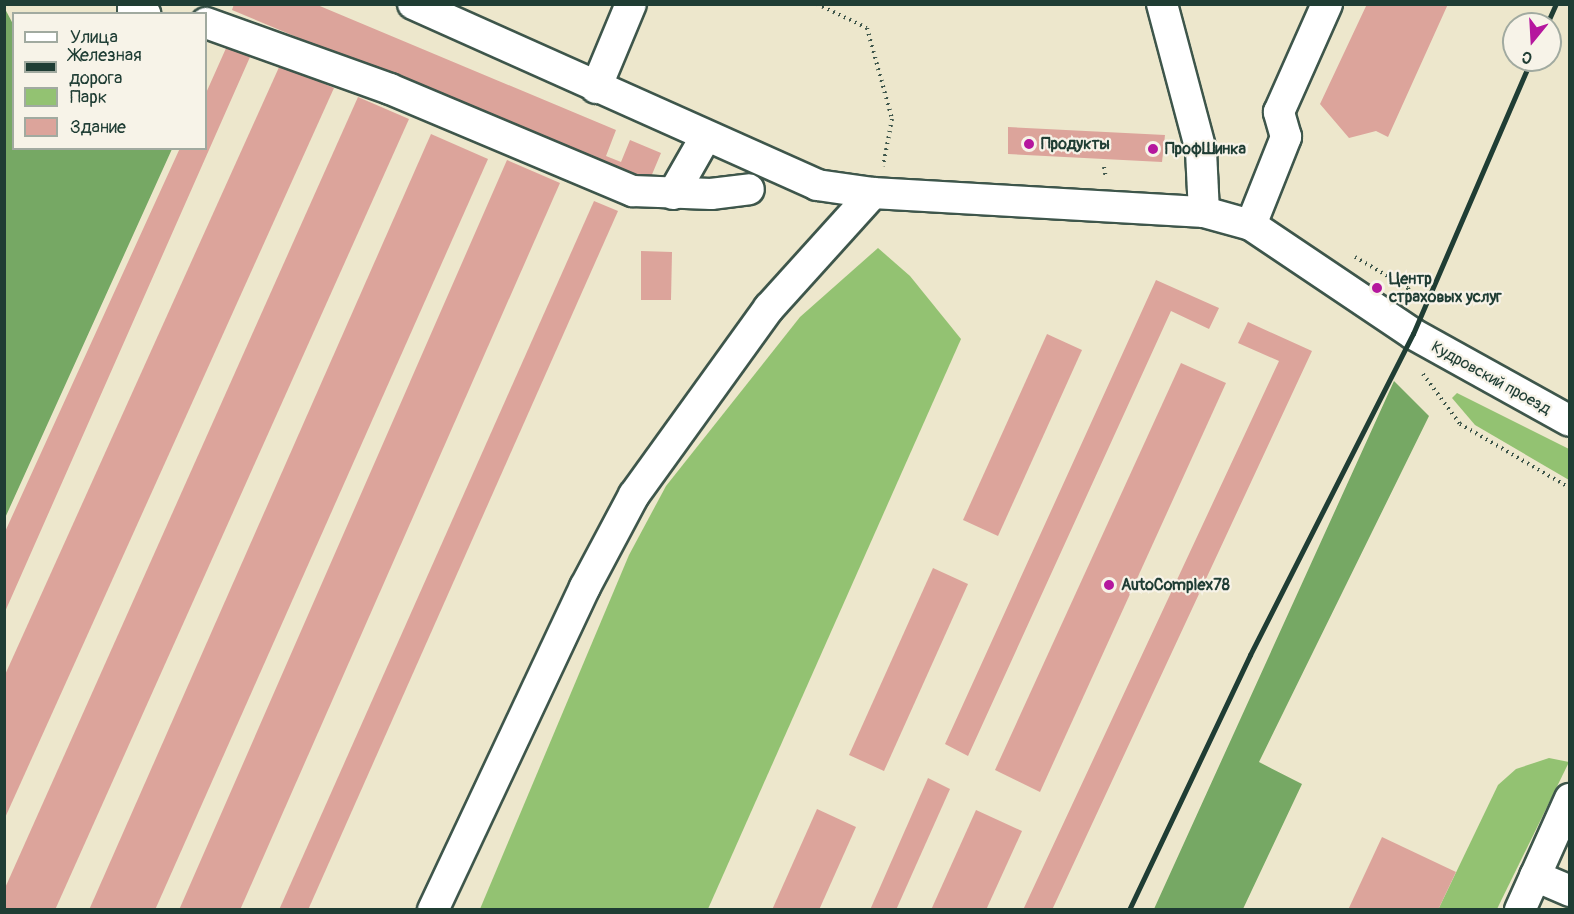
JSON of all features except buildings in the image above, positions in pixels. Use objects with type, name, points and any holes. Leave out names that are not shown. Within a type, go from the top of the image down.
[{"type":"street","name":"Кудровский проезд","points":[[413,4],[705,138],[817,184],[873,194],[1204,212],[1251,225],[1413,333],[1569,421]]},
{"type":"street","points":[[596,88],[631,4]]},
{"type":"street","points":[[1162,4],[1201,151],[1204,212]]},
{"type":"street","points":[[1251,225],[1286,138],[1279,112],[1328,4]]},
{"type":"street","points":[[207,23],[390,89],[633,191],[673,194],[749,189]]},
{"type":"street","points":[[673,194],[705,138]]},
{"type":"street","points":[[433,909],[634,495],[769,308],[873,194]]},
{"type":"street","points":[[1520,909],[1569,799]]},
{"type":"street","points":[[1535,876],[1569,891]]},
{"type":"path","points":[[817,4],[867,28],[883,74],[892,119],[873,194]]},
{"type":"path","points":[[1420,371],[1460,424],[1569,488]]},
{"type":"green space","points":[[4,7],[12,22],[12,150],[172,150],[5,518]]},
{"type":"green space","points":[[878,248],[910,276],[961,339],[708,909],[480,909],[629,555],[666,486],[800,317]]},
{"type":"green space","points":[[1394,381],[1429,416],[1259,762],[1302,784],[1243,909],[1154,909]]},
{"type":"green space","points":[[1457,393],[1569,449],[1569,480],[1475,425],[1452,398]]},
{"type":"green space","points":[[1549,758],[1569,762],[1497,909],[1438,910],[1498,785],[1516,769]]},
{"type":"railway","points":[[1552,12],[1556,4]]},
{"type":"railway","points":[[1129,910],[1250,655],[1413,334],[1526,72]]},
{"type":"place","name":"Продукты","points":[[1029,144]]},
{"type":"place","name":"ПрофШинка","points":[[1153,149]]},
{"type":"place","name":"Центр страховых услуг","points":[[1377,288]]},
{"type":"place","name":"AutoComplex78","points":[[1109,585]]}]
